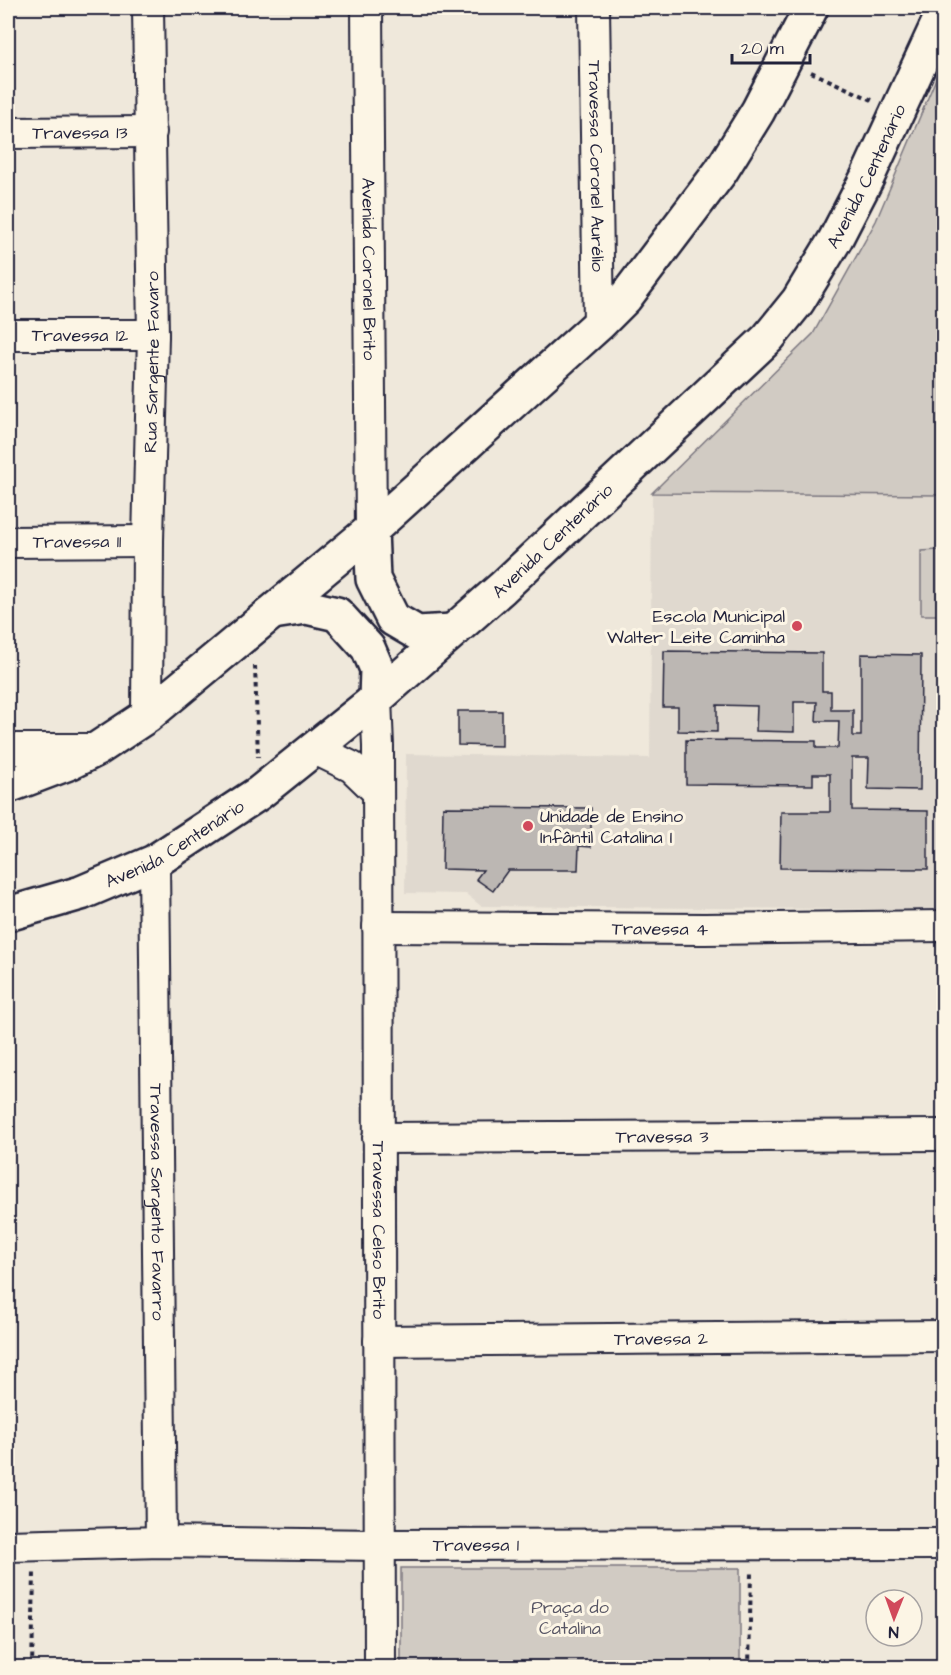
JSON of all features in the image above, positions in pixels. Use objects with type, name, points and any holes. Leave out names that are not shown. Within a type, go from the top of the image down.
[{"type":"main road","points":[[8,786],[71,762],[97,749],[147,716],[371,530],[599,324],[632,290],[721,171],[758,111],[785,60],[807,11]]},
{"type":"main road","name":"Avenida Centenário","points":[[8,914],[81,892],[154,862],[259,794],[376,699],[510,580],[768,338],[798,301],[835,240],[944,11]]},
{"type":"main road","points":[[371,530],[373,579],[393,619],[417,633],[453,631]]},
{"type":"main road","points":[[273,612],[306,607],[337,614],[368,648],[377,669],[376,699]]},
{"type":"street","name":"Rua Sargente Favaro","points":[[147,716],[153,335],[148,8]]},
{"type":"street","name":"Avenida Coronel Brito","points":[[367,8],[371,530]]},
{"type":"street","name":"Travessa Coronel Aurélio","points":[[594,8],[599,324]]},
{"type":"street","name":"Travessa 13","points":[[8,133],[151,132]]},
{"type":"street","name":"Travessa 12","points":[[8,335],[153,335]]},
{"type":"street","name":"Travessa 11","points":[[8,542],[148,541]]},
{"type":"street","name":"Travessa Celso Brito","points":[[376,699],[380,1668]]},
{"type":"street","points":[[8,749],[97,749]]},
{"type":"street","points":[[315,749],[352,767],[377,791]]},
{"type":"street","name":"Travessa Sargento Favarro","points":[[154,862],[161,1542]]},
{"type":"street","name":"Travessa 4","points":[[378,927],[704,929],[944,926]]},
{"type":"street","name":"Travessa 3","points":[[378,1138],[944,1135]]},
{"type":"street","name":"Travessa 2","points":[[379,1341],[944,1336]]},
{"type":"street","name":"Travessa 1","points":[[21,1546],[161,1542],[379,1545],[944,1544]]},
{"type":"path","points":[[785,60],[897,112]]},
{"type":"path","points":[[243,638],[255,663],[259,794]]},
{"type":"path","points":[[749,1668],[752,1544]]},
{"type":"path","points":[[21,1546],[32,1668]]},
{"type":"shaded area","name":"Escola Municipal Walter Leite Caminha","points":[[652,493],[943,495],[943,910],[481,906],[466,894],[405,893],[406,754],[650,758]]},
{"type":"green space","points":[[943,62],[943,495],[652,493],[813,334],[876,221]]},
{"type":"green space","points":[[939,515],[944,515],[943,626],[943,615],[921,615],[921,551],[939,550]]},
{"type":"green space","name":"Praça do Catalina","points":[[401,1568],[740,1568],[740,1667],[401,1667]]},
{"type":"building","points":[[664,651],[822,653],[822,691],[831,691],[831,710],[853,710],[853,736],[861,736],[861,654],[921,655],[920,790],[868,789],[869,758],[852,758],[852,810],[928,811],[928,869],[780,868],[781,812],[830,812],[830,774],[813,774],[813,785],[686,784],[686,740],[816,741],[816,748],[838,748],[839,721],[816,721],[817,702],[794,702],[794,732],[756,731],[757,706],[717,705],[717,732],[678,731],[678,707],[663,707]]},
{"type":"building","points":[[458,711],[502,711],[502,746],[458,745]]},
{"type":"building","points":[[443,807],[591,808],[591,847],[579,846],[578,870],[508,870],[493,891],[476,879],[483,870],[442,869]]},
{"type":"place","name":"Escola Municipal Walter Leite Caminha","points":[[797,626]]},
{"type":"place","name":"Unidade de Ensino Infântil Catalina I","points":[[528,826]]}]
